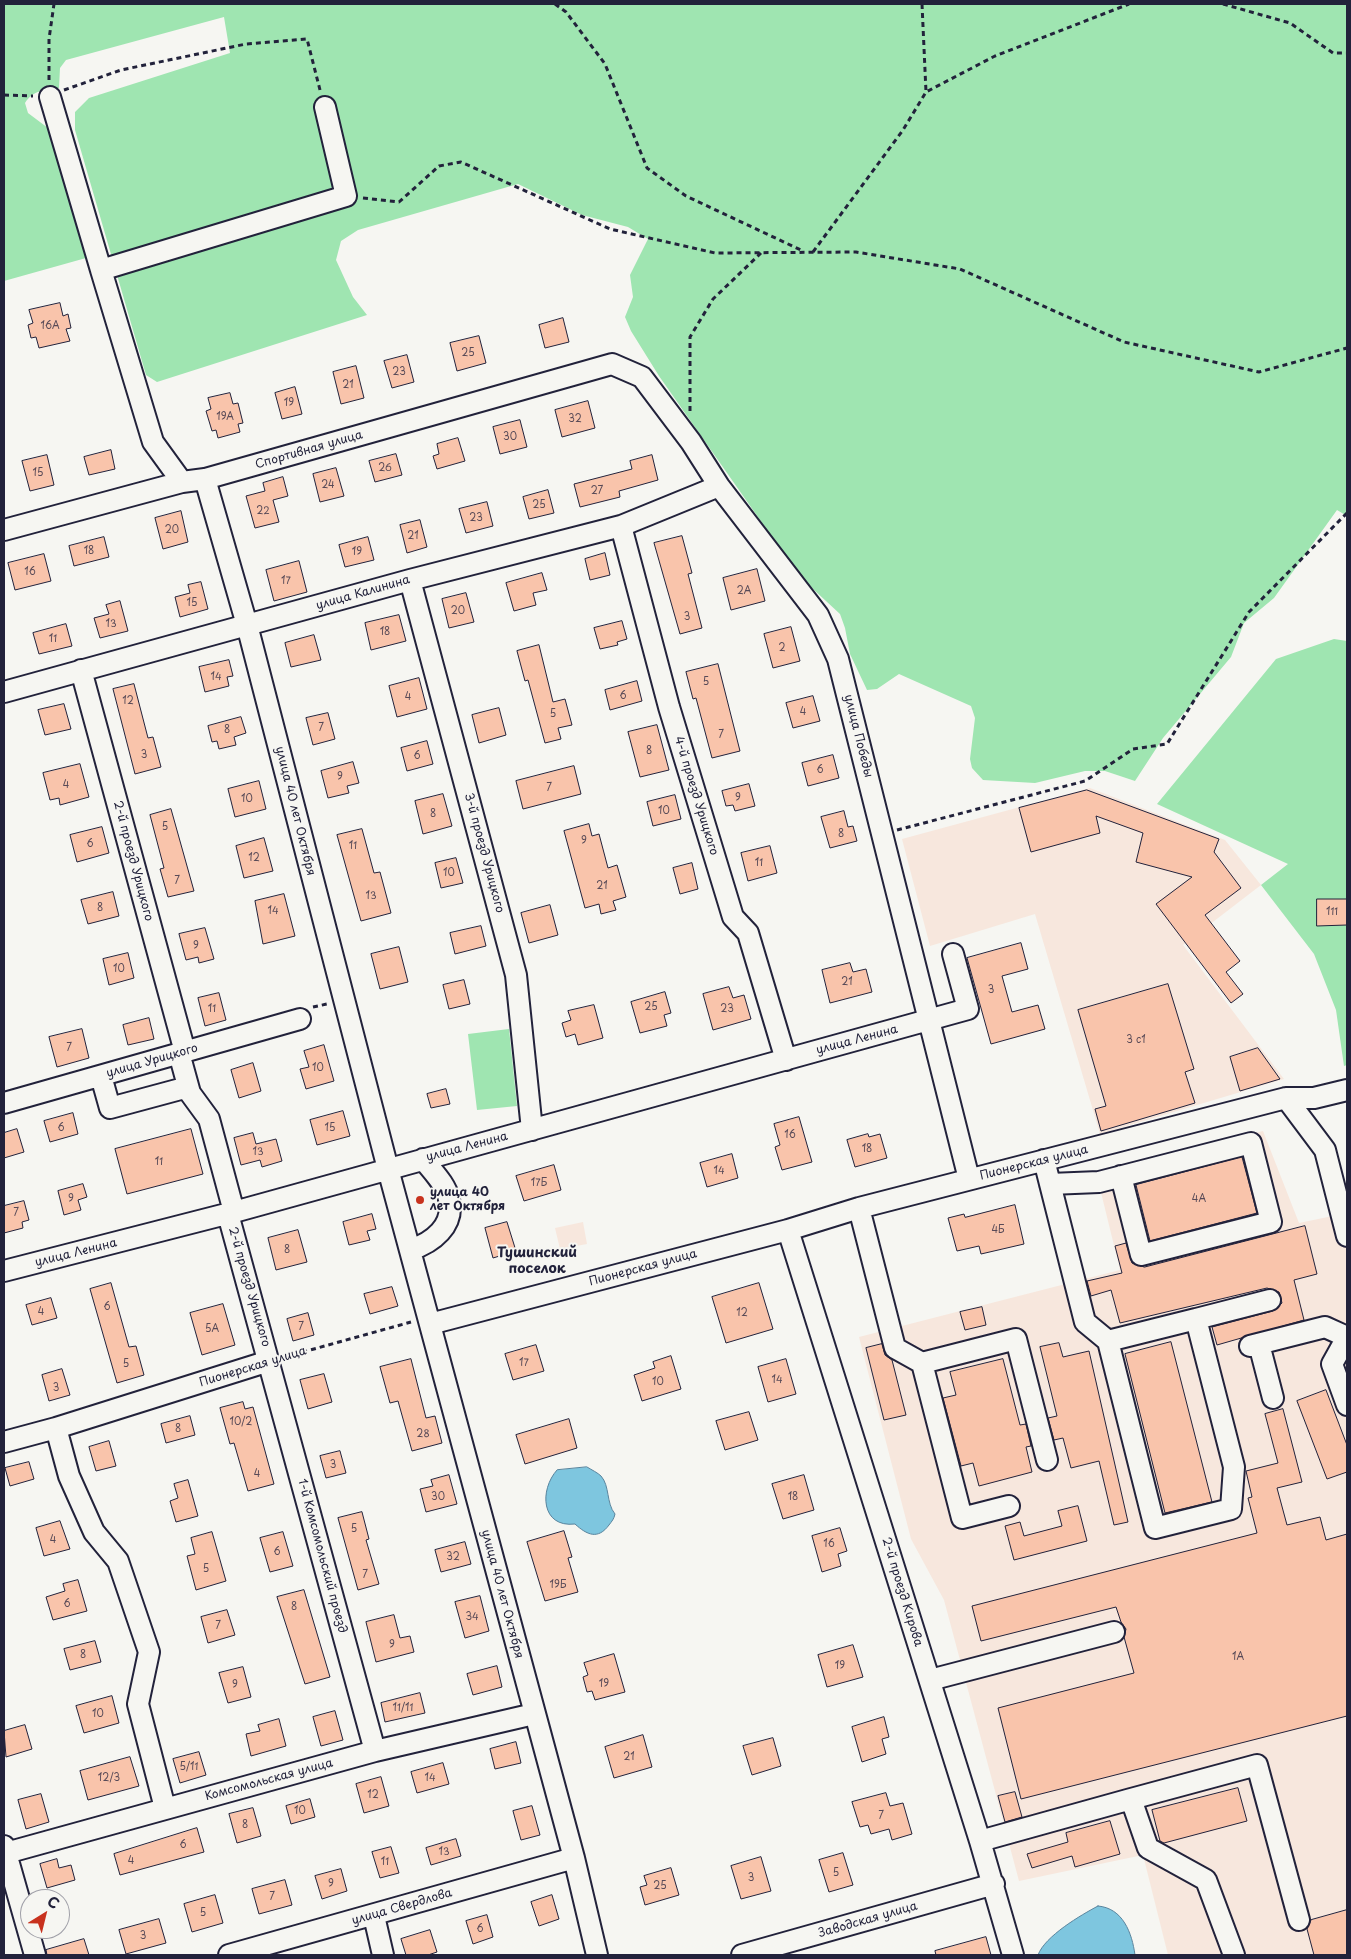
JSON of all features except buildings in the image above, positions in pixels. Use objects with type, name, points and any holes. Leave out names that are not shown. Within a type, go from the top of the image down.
[{"type":"street","points":[[50,96],[153,442],[182,482]]},
{"type":"street","points":[[101,270],[346,196],[325,107]]},
{"type":"street","name":"Спортивная улица","points":[[4,530],[182,482],[205,479],[612,364]]},
{"type":"street","name":"улица Победы","points":[[612,364],[642,377],[691,442],[719,486],[818,615],[838,659],[969,1180]]},
{"type":"street","name":"улица 40 лет Октября","points":[[205,479],[247,625],[388,1169],[574,1858],[598,1955]]},
{"type":"street","name":"улица Калинина","points":[[4,692],[410,580],[621,526],[719,486]]},
{"type":"street","name":"4-й проезд Урицкого","points":[[621,526],[669,707],[733,918],[748,933],[786,1060]]},
{"type":"street","name":"3-й проезд Урицкого","points":[[410,580],[516,975],[532,1130]]},
{"type":"street","name":"2-й проезд Урицкого","points":[[81,670],[182,1052],[188,1087],[190,1093],[209,1119],[231,1213],[270,1361]]},
{"type":"street","name":"улица Ленина","points":[[4,1271],[231,1213],[968,1009],[953,954]]},
{"type":"street","name":"улица Урицкого","points":[[4,1103],[300,1020]]},
{"type":"street","points":[[101,1076],[110,1108],[188,1087]]},
{"type":"street","name":"Пионерская улица","points":[[430,1324],[788,1230],[859,1208],[1286,1098],[1314,1098],[1347,1090]]},
{"type":"street","points":[[1286,1098],[1325,1150],[1347,1236]]},
{"type":"street","points":[[1050,1184],[1099,1182],[1121,1176],[1251,1143],[1271,1222],[1141,1255],[1121,1176]]},
{"type":"street","points":[[410,1250],[426,1245],[435,1238],[445,1225],[449,1211],[449,1199],[443,1184],[423,1159]]},
{"type":"street","points":[[1044,1160],[1085,1322],[1108,1341],[1155,1528],[1231,1509],[1234,1467],[1196,1319]]},
{"type":"street","points":[[859,1208],[895,1348],[922,1363],[1016,1339],[1047,1460]]},
{"type":"street","name":"2-й проезд Кирова","points":[[788,1230],[994,1884],[1013,1955]]},
{"type":"street","points":[[1108,1341],[1270,1300]]},
{"type":"street","points":[[1273,1398],[1255,1345],[1326,1327],[1347,1337],[1332,1364],[1347,1405]]},
{"type":"street","name":"Пионерская улица","points":[[4,1442],[56,1428],[270,1361]]},
{"type":"street","name":"1-й Комсомольский проезд","points":[[270,1361],[375,1752]]},
{"type":"street","points":[[922,1363],[962,1518],[1009,1506]]},
{"type":"street","points":[[56,1428],[69,1476],[94,1532],[118,1560],[149,1652],[138,1704],[165,1808]]},
{"type":"street","points":[[930,1680],[1114,1632]]},
{"type":"street","name":"Комсомольская улица","points":[[5,1849],[375,1752],[534,1714]]},
{"type":"street","points":[[980,1841],[1257,1765],[1299,1920]]},
{"type":"street","points":[[1132,1799],[1148,1848],[1206,1880],[1234,1955]]},
{"type":"street","points":[[5,1849],[35,1955]]},
{"type":"street","name":"улица Свердлова","points":[[229,1955],[374,1916],[574,1858]]},
{"type":"street","name":"Заводская улица","points":[[742,1955],[778,1951],[994,1884]]},
{"type":"street","points":[[374,1916],[383,1955]]},
{"type":"path","points":[[50,96],[49,39],[54,4]]},
{"type":"path","points":[[555,4],[566,12],[605,64],[647,168],[686,196],[806,252]]},
{"type":"path","points":[[922,4],[926,92]]},
{"type":"path","points":[[812,252],[903,130],[926,92],[995,56],[1129,4]]},
{"type":"path","points":[[1223,4],[1290,23],[1333,52],[1347,53]]},
{"type":"path","points":[[4,95],[50,96],[121,70],[246,44],[307,39],[325,107]]},
{"type":"path","points":[[346,196],[399,202],[439,166],[461,162],[610,229],[715,253],[856,252],[960,269],[1124,342],[1260,372],[1347,348]]},
{"type":"path","points":[[690,414],[690,337],[713,299],[761,253]]},
{"type":"path","points":[[882,834],[1085,780],[1133,749],[1167,744],[1249,612],[1347,513]]},
{"type":"path","points":[[300,1020],[312,1007],[344,1001]]},
{"type":"path","name":"Пионерская улица","points":[[270,1361],[414,1321],[430,1324]]},
{"type":"shaded area","points":[[1090,788],[1225,840],[1261,885],[1183,945],[1284,1079],[1100,1134],[1035,914],[930,946],[902,839]]},
{"type":"shaded area","points":[[1263,1131],[1299,1223],[1347,1213],[1347,1955],[1168,1955],[1143,1855],[1019,1881],[944,1600],[911,1539],[859,1337],[1120,1270],[1096,1172]]},
{"type":"shaded area","points":[[583,1222],[587,1244],[560,1249],[555,1228]]},
{"type":"green space","points":[[4,4],[1347,4],[1347,516],[1337,510],[1274,598],[1244,623],[1231,657],[1163,738],[1135,781],[1105,771],[1085,771],[1035,783],[983,780],[972,768],[970,759],[975,718],[971,706],[899,674],[877,689],[867,690],[850,654],[840,614],[800,577],[659,376],[631,331],[625,317],[633,297],[630,275],[648,239],[628,227],[582,215],[518,184],[358,230],[341,241],[336,260],[353,297],[367,315],[157,382],[146,375],[75,130],[75,112],[89,98],[230,53],[224,17],[66,60],[60,68],[59,88],[40,91],[28,98],[25,103],[28,113],[52,131],[86,258],[4,281]]},
{"type":"green space","points":[[1334,639],[1347,641],[1347,1065],[1344,1066],[1336,1010],[1314,954],[1261,885],[1288,864],[1157,804],[1276,659]]},
{"type":"green space","points":[[509,1029],[517,1106],[477,1110],[468,1034]]},
{"type":"water","points":[[587,1467],[600,1475],[604,1480],[610,1505],[615,1514],[605,1530],[597,1534],[588,1533],[575,1524],[564,1524],[555,1520],[546,1506],[547,1487],[557,1470]]},
{"type":"water","points":[[1098,1906],[1114,1911],[1125,1923],[1129,1930],[1135,1955],[1038,1955],[1048,1941],[1073,1920]]},
{"type":"place","name":"улица 40 лет Октября","points":[[420,1200]]},
{"type":"district","name":"Тушинский поселок","points":[[537,1262]]}]
